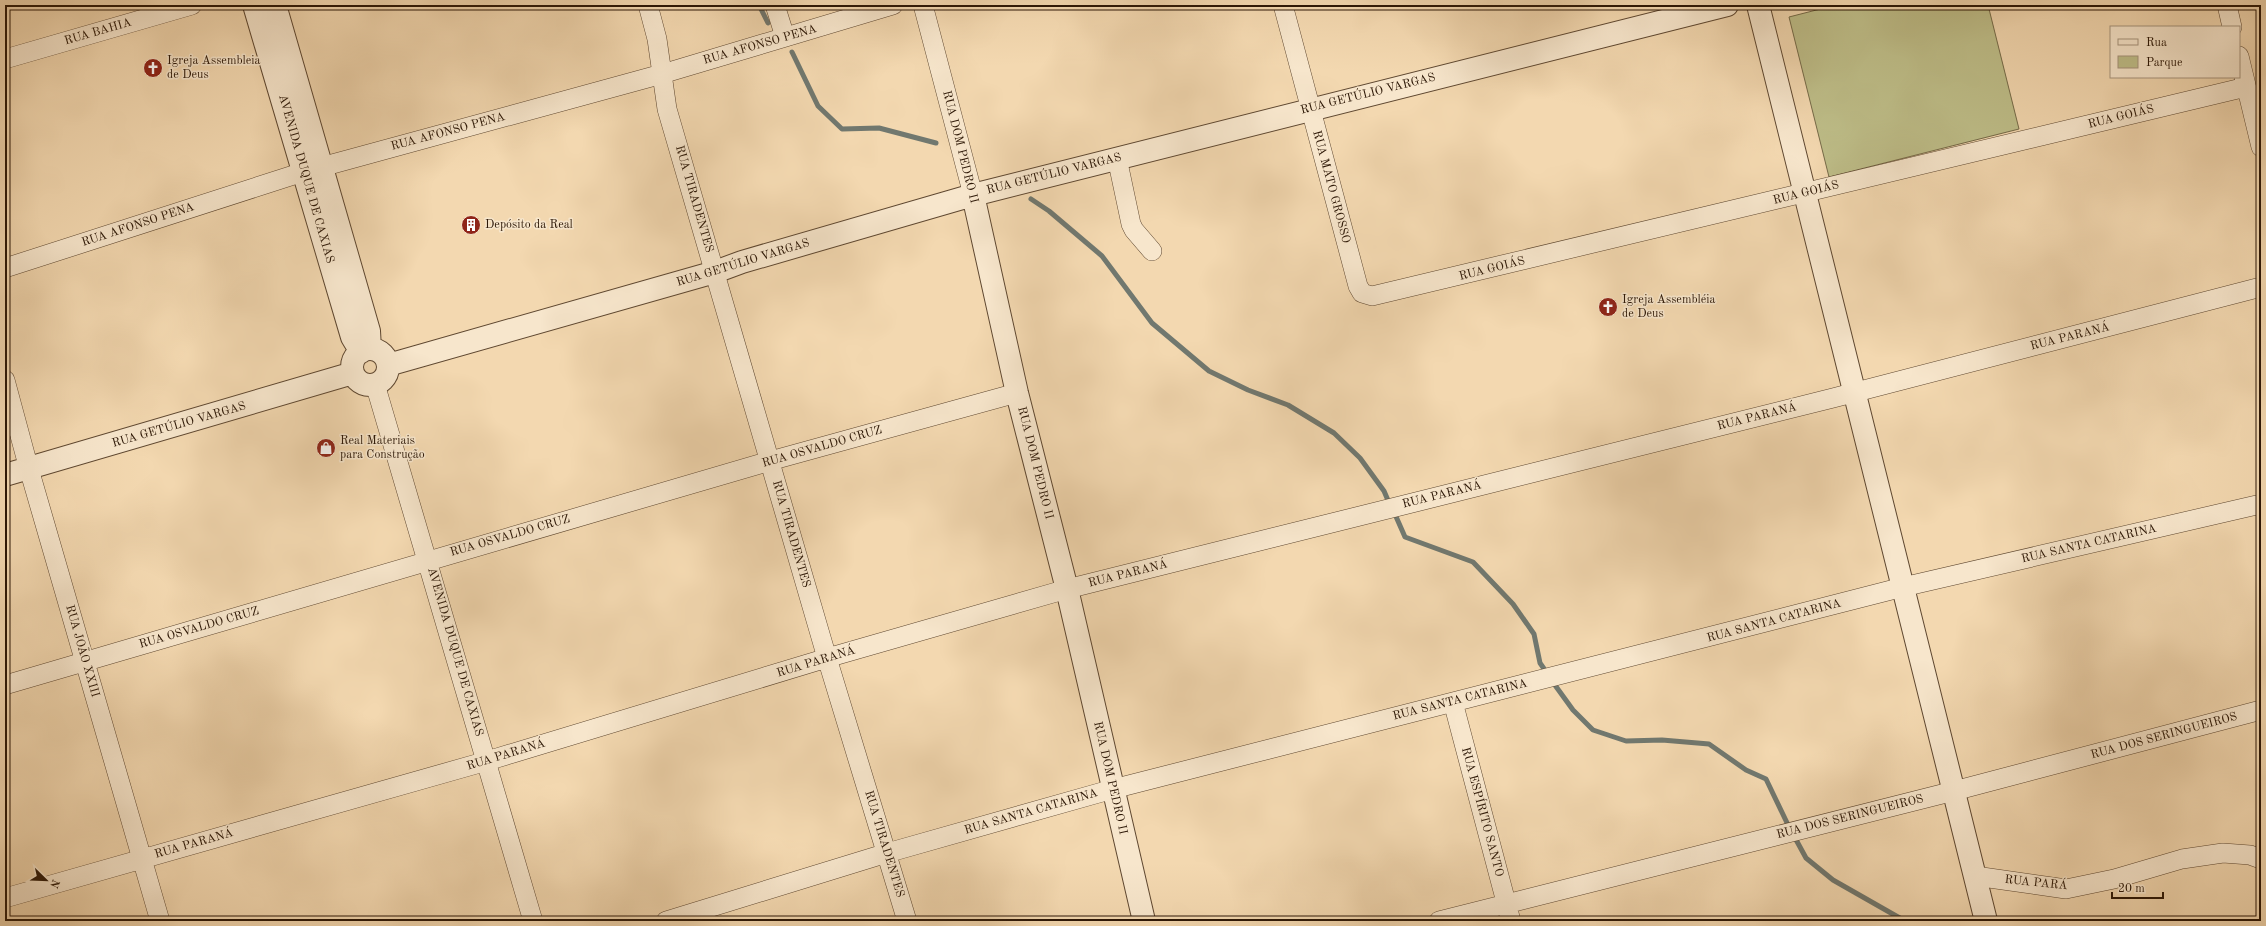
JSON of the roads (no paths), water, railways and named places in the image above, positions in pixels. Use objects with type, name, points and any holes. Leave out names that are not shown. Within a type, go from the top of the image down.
[{"type":"street","name":"RUA BAHIA","points":[[5,59],[192,5]]},
{"type":"street","name":"AVENIDA DUQUE DE CAXIAS","points":[[254,5],[369,331],[365,351]]},
{"type":"street","name":"AVENIDA DUQUE DE CAXIAS","points":[[275,5],[313,169]]},
{"type":"street","name":"RUA TIRADENTES","points":[[648,5],[657,39],[667,109],[827,658],[887,853],[906,921]]},
{"type":"street","points":[[775,5],[785,37]]},
{"type":"street","name":"RUA AFONSO PENA","points":[[5,268],[313,169],[662,74],[893,5]]},
{"type":"street","name":"RUA DOM PEDRO II","points":[[923,5],[973,195],[1017,393],[1067,589],[1144,921]]},
{"type":"street","name":"RUA MATO GROSSO","points":[[1283,5],[1309,109],[1358,286],[1367,295]]},
{"type":"street","name":"RUA GETÚLIO VARGAS","points":[[388,365],[715,272],[742,262],[973,195],[1309,109],[1727,5]]},
{"type":"street","points":[[1758,5],[1986,921]]},
{"type":"street","points":[[2227,5],[2232,26]]},
{"type":"street","points":[[2240,60],[2261,147]]},
{"type":"street","name":"RUA GOIÁS","points":[[1367,295],[1377,296],[2246,87]]},
{"type":"street","points":[[1117,158],[1131,224],[1134,230],[1152,251]]},
{"type":"street","name":"RUA PARANÁ","points":[[5,898],[142,858],[487,762],[827,658],[1067,589],[1854,392],[2261,287]]},
{"type":"street","points":[[365,351],[384,355],[388,365],[384,378],[375,384],[361,382],[353,373],[353,362],[365,351]]},
{"type":"street","name":"RUA GETÚLIO VARGAS","points":[[5,475],[353,373]]},
{"type":"street","name":"RUA JOÃO XXIII","points":[[5,380],[29,469],[160,921]]},
{"type":"street","name":"AVENIDA DUQUE DE CAXIAS","points":[[375,384],[533,921]]},
{"type":"street","name":"RUA OSVALDO CRUZ","points":[[5,685],[770,461],[1017,393]]},
{"type":"street","name":"RUA SANTA CATARINA","points":[[666,921],[887,853],[1113,789],[1903,587],[2261,504]]},
{"type":"street","name":"RUA ESPÍRITO SANTO","points":[[1453,702],[1508,912]]},
{"type":"street","name":"RUA DOS SERINGUEIROS","points":[[1439,921],[1508,912],[1780,834],[1954,791],[2261,710]]},
{"type":"street","name":"RUA PARÁ","points":[[1975,876],[2066,889],[2114,879],[2182,859],[2223,853],[2250,855],[2261,859]]},
{"type":"waterway","points":[[759,5],[768,23]]},
{"type":"waterway","points":[[792,52],[818,106],[842,129],[879,128],[936,143]]},
{"type":"waterway","points":[[1031,199],[1049,211],[1102,256],[1152,323],[1209,371],[1248,390],[1288,405],[1334,433],[1360,458],[1384,491],[1390,505]]},
{"type":"waterway","points":[[1394,512],[1405,537],[1473,562],[1513,604],[1534,634],[1540,663],[1547,673]]},
{"type":"waterway","points":[[1552,681],[1573,710],[1593,730],[1626,741],[1662,740],[1709,744],[1746,770],[1766,779],[1790,829]]},
{"type":"waterway","points":[[1794,836],[1806,858],[1833,880],[1905,921]]},
{"type":"waterway","points":[[2147,921],[2188,921]]},
{"type":"place","name":"Igreja Assembleia de Deus","points":[[153,68]]},
{"type":"place","name":"Depósito da Real","points":[[471,225]]},
{"type":"place","name":"Igreja Assembléia de Deus","points":[[1608,307]]},
{"type":"place","name":"Real Materiais para Construção","points":[[326,448]]}]
